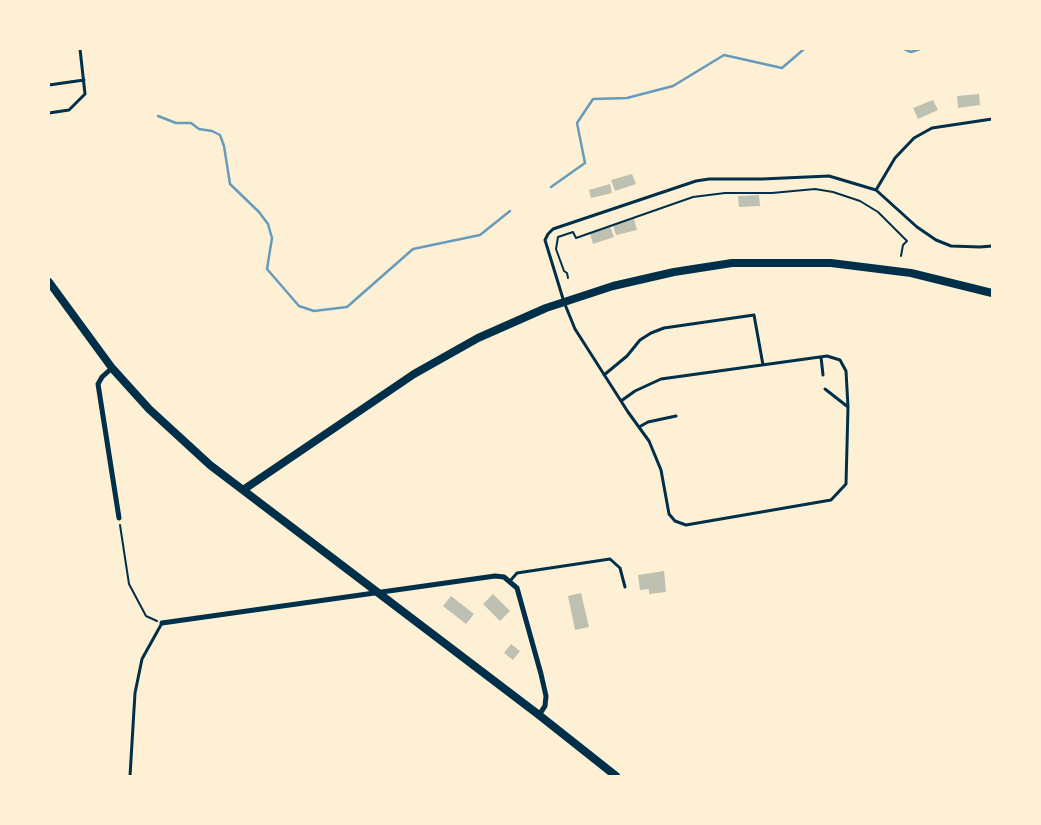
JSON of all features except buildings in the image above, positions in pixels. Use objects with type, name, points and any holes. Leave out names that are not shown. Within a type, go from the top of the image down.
[{"type":"main road","points":[[243,490],[414,374],[478,338],[546,308],[613,286],[674,272],[732,263],[831,263],[911,273],[992,293]]},
{"type":"main road","points":[[49,282],[112,368],[149,409],[210,465],[539,715],[616,776]]},
{"type":"street","points":[[112,368],[102,377],[98,384],[98,390],[119,518]]},
{"type":"street","points":[[162,622],[495,576],[504,577],[517,588],[546,696],[544,706],[539,715]]},
{"type":"lane","points":[[49,113],[69,110],[86,94],[80,49]]},
{"type":"lane","points":[[49,85],[84,80]]},
{"type":"lane","points":[[876,190],[895,158],[914,138],[932,128],[992,119]]},
{"type":"lane","points":[[621,400],[661,379],[827,356],[840,360],[846,371],[848,407],[846,484],[831,500],[686,525],[675,521],[670,514],[661,470],[649,441],[639,427],[604,375],[575,329],[564,302],[545,240],[553,229],[696,181],[709,179],[829,176],[876,190],[917,228],[936,240],[951,246],[992,246]]},
{"type":"lane","points":[[604,375],[626,356],[640,340],[651,333],[664,328],[754,315],[763,365]]},
{"type":"lane","points":[[821,357],[823,375]]},
{"type":"lane","points":[[825,389],[848,407]]},
{"type":"lane","points":[[639,427],[648,422],[676,416]]},
{"type":"lane","points":[[510,581],[517,573],[610,559],[620,568],[624,587]]},
{"type":"lane","points":[[130,776],[136,685],[142,659],[162,622]]},
{"type":"path","points":[[568,278],[556,249],[558,237],[573,232],[576,238],[693,196],[718,193],[772,193],[815,189],[833,192],[860,201],[878,212],[907,241],[903,245],[901,256]]},
{"type":"path","points":[[119,518],[129,584],[146,616],[162,622]]},
{"type":"waterway","points":[[551,187],[585,163],[577,123],[593,99],[627,98],[673,86],[724,55],[782,68],[804,49]]},
{"type":"waterway","points":[[904,49],[911,52],[920,49]]},
{"type":"waterway","points":[[158,116],[176,123],[191,123],[199,129],[212,131],[220,135],[224,146],[230,184],[259,212],[268,224],[272,238],[267,269],[299,306],[314,311],[347,307],[413,249],[480,235],[510,211]]}]
